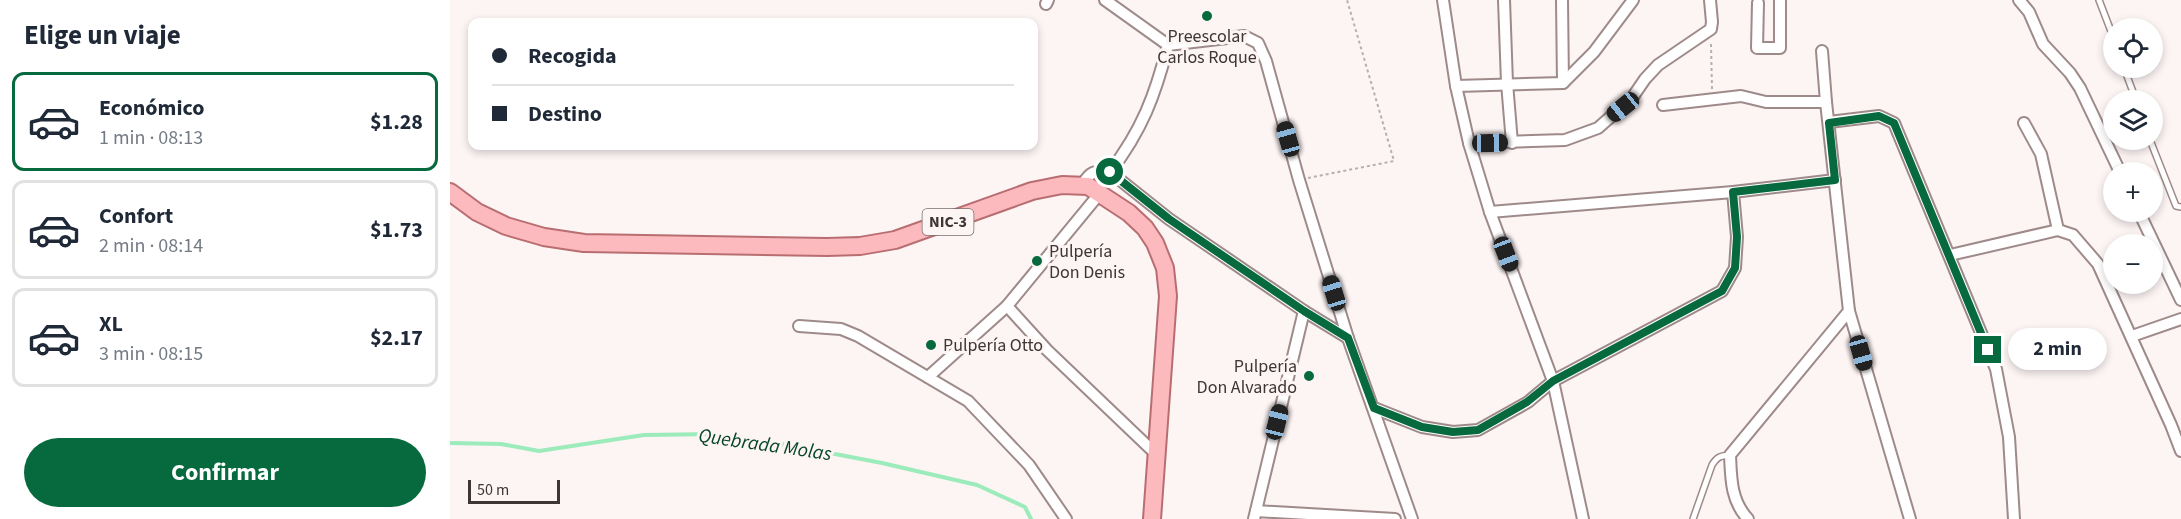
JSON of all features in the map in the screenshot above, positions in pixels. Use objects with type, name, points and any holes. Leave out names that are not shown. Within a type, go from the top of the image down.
[{"type":"main road","name":"NIC-3","points":[[450,192],[477,212],[506,226],[544,237],[584,243],[827,247],[860,246],[895,240],[1032,191],[1062,185],[1088,186],[1129,213],[1145,228],[1155,243],[1165,268],[1167,307],[1152,519]]},
{"type":"street","points":[[1105,0],[1168,45],[1244,36],[1258,43],[1266,61],[1299,180],[1348,338],[1412,519]]},
{"type":"street","points":[[1443,0],[1456,86],[1469,143],[1490,212],[1553,381],[1583,519]]},
{"type":"street","points":[[1504,0],[1512,143]]},
{"type":"street","points":[[1562,0],[1563,82]]},
{"type":"street","points":[[1456,86],[1563,82],[1594,52],[1633,0]]},
{"type":"street","points":[[1469,143],[1565,140],[1598,128],[1632,98],[1658,65],[1711,29],[1710,0]]},
{"type":"street","points":[[1758,3],[1757,48],[1780,48],[1779,0]]},
{"type":"street","points":[[2019,0],[2030,12],[2043,44],[2080,88],[2115,162]]},
{"type":"street","points":[[1110,172],[1129,147],[1147,115],[1168,45]]},
{"type":"street","points":[[1822,51],[1849,311],[1910,519]]},
{"type":"street","points":[[1663,105],[1741,96],[1766,102],[1826,102]]},
{"type":"street","points":[[1829,123],[1879,116],[1894,123],[1996,369],[2008,437],[2014,519]]},
{"type":"street","points":[[2024,123],[2038,148],[2045,167],[2058,230]]},
{"type":"street","points":[[1082,185],[1089,173],[1110,172],[1169,219],[1304,311],[1348,338]]},
{"type":"street","points":[[1490,212],[1733,192],[1835,180]]},
{"type":"street","points":[[1374,408],[1422,427],[1453,432],[1478,430],[1527,402],[1553,381],[1722,291],[1735,268],[1737,237],[1733,192]]},
{"type":"street","points":[[928,377],[1007,306],[1100,193]]},
{"type":"street","points":[[2144,222],[2181,300]]},
{"type":"street","points":[[1950,255],[2058,230],[2073,236],[2098,264],[2132,336],[2181,451]]},
{"type":"street","points":[[1007,306],[1047,350],[1156,455]]},
{"type":"street","points":[[1304,311],[1255,515],[1395,519]]},
{"type":"street","points":[[1748,519],[1740,511],[1735,500],[1730,455],[1849,311]]},
{"type":"street","points":[[2132,336],[2181,319]]},
{"type":"street","points":[[799,326],[841,329],[858,336],[968,401],[1029,465],[1066,519]]},
{"type":"lane","points":[[2099,0],[2106,18]]},
{"type":"lane","points":[[2154,150],[2170,196],[2176,206],[2181,207]]},
{"type":"lane","points":[[1693,519],[1712,465],[1721,456],[1730,455]]},
{"type":"path","points":[[1299,180],[1394,161],[1347,0]]},
{"type":"path","points":[[1711,29],[1713,99]]},
{"type":"waterway","name":"Quebrada Molas","points":[[450,443],[501,444],[539,451],[644,435],[714,434],[882,463],[977,485],[1025,507],[1031,519]]},
{"type":"place","name":"Preescolar Carlos Roque","points":[[1207,16]]},
{"type":"place","name":"Pulpería Don Denis","points":[[1037,261]]},
{"type":"place","name":"Pulpería Otto","points":[[931,345]]},
{"type":"place","name":"Pulpería Don Alvarado","points":[[1309,376]]},
{"type":"route","points":[[1110,172],[1169,219],[1304,311],[1348,338],[1374,408],[1422,427],[1453,432],[1478,430],[1527,402],[1553,381],[1722,291],[1735,268],[1737,237],[1733,192],[1835,180],[1829,123],[1879,116],[1894,123],[1988,350]]}]
